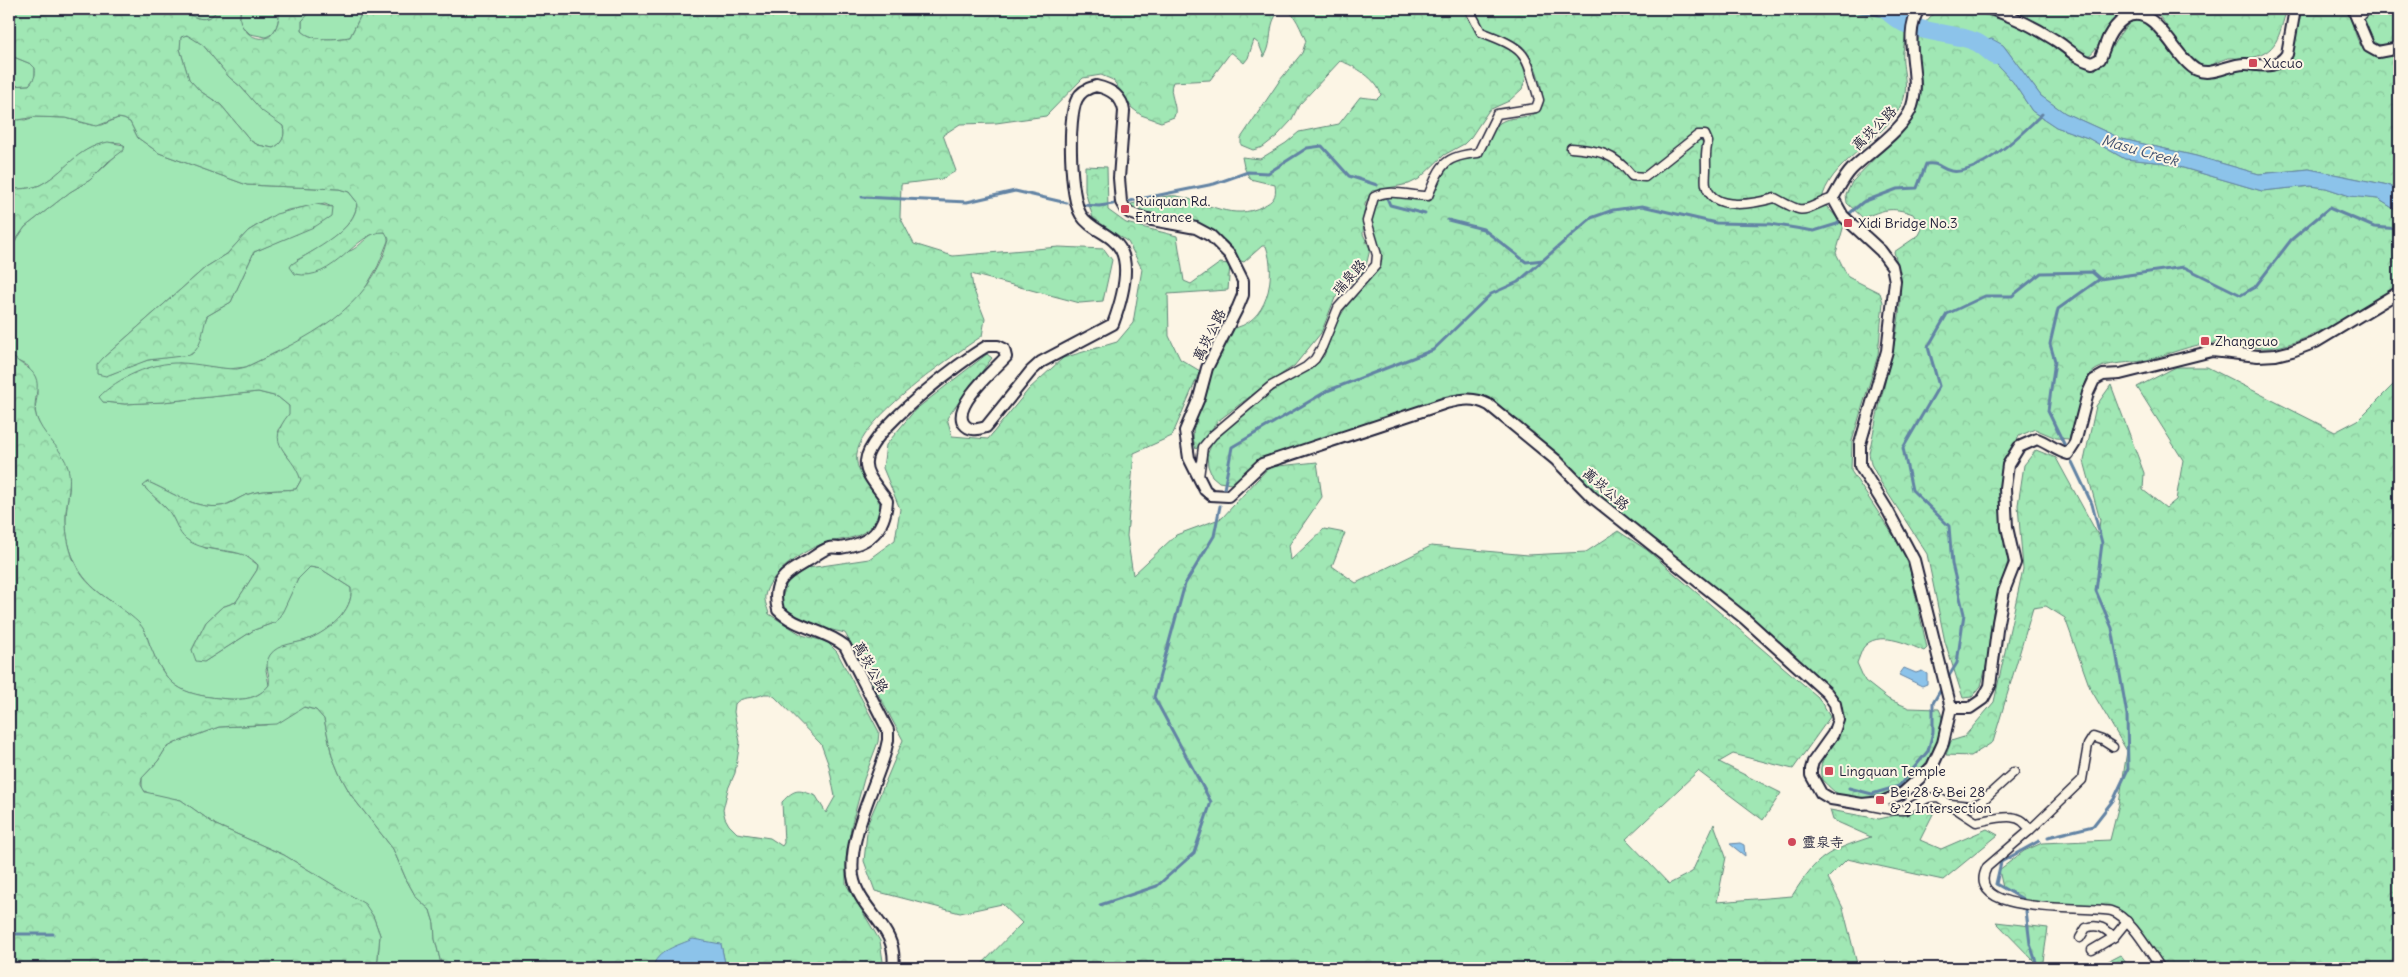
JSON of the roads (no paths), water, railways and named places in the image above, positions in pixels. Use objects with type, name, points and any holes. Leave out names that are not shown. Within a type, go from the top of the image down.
[{"type":"street","name":"瑞泉路","points":[[1199,480],[1203,447],[1271,386],[1306,367],[1315,359],[1338,308],[1376,266],[1377,255],[1367,221],[1374,197],[1381,193],[1391,192],[1412,196],[1428,196],[1438,170],[1449,158],[1478,153],[1497,114],[1536,108],[1539,100],[1526,56],[1510,42],[1482,32],[1469,9]]},
{"type":"street","points":[[1991,9],[2036,28],[2067,47],[2081,60],[2092,63],[2100,59],[2114,28],[2130,14],[2140,12],[2149,15],[2165,31],[2189,65],[2199,71],[2211,72],[2236,63],[2266,66],[2276,65],[2283,60],[2287,54],[2295,9]]},
{"type":"street","name":"萬崁公路","points":[[893,968],[894,958],[891,941],[875,914],[860,895],[853,868],[855,843],[885,753],[888,730],[845,646],[835,638],[799,626],[782,614],[776,603],[776,590],[779,581],[792,570],[829,548],[840,548],[861,542],[871,536],[883,524],[887,501],[867,473],[867,456],[875,440],[933,384],[988,346],[998,346],[1004,349],[1006,357],[975,389],[963,410],[963,422],[966,426],[972,429],[980,429],[986,427],[1031,371],[1041,362],[1113,324],[1124,293],[1121,250],[1116,243],[1082,217],[1076,205],[1072,171],[1071,119],[1078,97],[1089,88],[1106,89],[1123,104],[1119,178],[1121,202],[1125,208],[1130,213],[1147,219],[1196,228],[1211,236],[1230,254],[1243,281],[1242,295],[1238,308],[1207,368],[1199,398],[1185,431],[1189,458],[1204,490],[1211,495],[1222,498],[1228,496],[1262,464],[1446,402],[1468,398],[1482,401],[1556,460],[1592,497],[1744,618],[1827,692],[1838,712],[1838,725],[1813,762],[1810,775],[1821,793],[1831,799],[1862,804],[1892,798],[1922,777],[1932,767],[1943,743],[1951,708],[1948,692],[1914,560],[1888,510],[1860,466],[1860,444],[1887,351],[1895,281],[1892,266],[1881,251],[1846,219],[1833,198],[1850,171],[1899,127],[1912,108],[1916,88],[1911,50],[1918,12]]},
{"type":"street","points":[[2357,12],[2368,46],[2378,52],[2399,48]]},
{"type":"street","points":[[1570,148],[1599,150],[1622,164],[1632,176],[1645,177],[1698,135],[1705,135],[1708,142],[1706,150],[1706,186],[1714,197],[1725,202],[1748,204],[1775,198],[1794,208],[1805,211],[1833,198]]},
{"type":"street","points":[[1951,708],[1970,708],[1983,699],[1990,686],[1998,622],[2004,592],[2015,563],[2007,527],[2005,488],[2008,465],[2019,447],[2037,439],[2049,443],[2060,452],[2068,454],[2075,443],[2088,393],[2094,380],[2102,375],[2120,374],[2212,350],[2258,356],[2284,353],[2316,342],[2399,292]]},
{"type":"street","points":[[2113,747],[2093,737],[2088,745],[2082,780],[2029,831],[1987,867],[1983,874],[1985,890],[1992,896],[2041,908],[2112,911],[2127,921],[2161,968]]},
{"type":"street","points":[[1950,804],[1971,806],[1981,802],[2014,772]]},
{"type":"street","points":[[1862,804],[1892,810],[1905,810],[1928,798],[1938,798],[1950,804],[1965,817],[1976,822],[2005,816],[2022,820],[2028,825],[2029,831]]},
{"type":"street","points":[[2092,950],[2114,937],[2127,921]]},
{"type":"street","points":[[2080,938],[2086,928],[2092,926],[2106,930],[2114,937]]},
{"type":"water","points":[[1992,39],[2003,45],[2041,96],[2065,113],[2122,139],[2196,156],[2259,174],[2309,169],[2388,185],[2399,192],[2399,212],[2378,199],[2350,196],[2326,188],[2311,186],[2262,191],[2166,163],[2125,159],[2088,138],[2056,127],[2032,111],[2013,82],[1976,42]]},
{"type":"water","points":[[1904,668],[1916,673],[1922,671],[1927,674],[1927,684],[1922,686],[1899,675]]},
{"type":"water","points":[[1740,843],[1744,845],[1745,856],[1730,844]]},
{"type":"water","points":[[693,939],[721,944],[726,968],[653,968],[658,957],[663,953]]},
{"type":"waterway","points":[[1840,9],[1892,17]]},
{"type":"waterway","name":"Masu Creek","points":[[1886,9],[1895,17],[1916,28],[1965,38],[1976,42],[1995,56]]},
{"type":"waterway","points":[[1224,489],[1232,447],[1327,391],[1433,350],[1491,294],[1518,282],[1591,218],[1613,210],[1642,206],[1716,223],[1770,224],[1814,231],[1837,224],[1863,202],[1897,189],[1917,188],[1926,164],[1934,164],[1951,171],[1962,171],[1975,167],[2013,141],[2042,114]]},
{"type":"waterway","points":[[1130,201],[1214,184],[1248,172],[1268,173],[1307,148],[1322,146],[1349,176],[1377,185]]},
{"type":"waterway","points":[[862,197],[967,202],[1015,191],[1067,203]]},
{"type":"waterway","points":[[1387,198],[1390,205],[1425,214]]},
{"type":"waterway","points":[[1084,205],[1099,206],[1113,204]]},
{"type":"waterway","points":[[1947,679],[1957,663],[1964,614],[1952,564],[1949,526],[1912,490],[1903,448],[1939,386],[1928,347],[1947,314],[1985,296],[2012,296],[2041,273],[2092,272],[2100,279],[2184,267],[2241,295],[2255,287],[2291,240],[2329,208],[2374,227],[2399,229]]},
{"type":"waterway","points":[[1448,220],[1483,229],[1526,262],[1543,260]]},
{"type":"waterway","points":[[2065,446],[2048,411],[2055,361],[2050,344],[2058,309],[2100,279]]},
{"type":"waterway","points":[[2048,837],[2093,826],[2114,799],[2128,769],[2127,715],[2112,628],[2096,591],[2102,543],[2092,504],[2072,462]]},
{"type":"waterway","points":[[1100,905],[1157,886],[1194,853],[1211,802],[1154,697],[1185,584],[1214,536],[1220,506]]},
{"type":"waterway","points":[[1849,788],[1872,794],[1899,786],[1928,751],[1933,732],[1933,703],[1943,686]]},
{"type":"waterway","points":[[2023,899],[1996,884],[2001,862],[2039,841]]},
{"type":"waterway","points":[[2026,911],[2030,944],[2038,968]]},
{"type":"waterway","points":[[9,934],[53,934]]},
{"type":"place","name":"Xucuo","points":[[2253,63]]},
{"type":"place","name":"Ruiquan Rd. Entrance","points":[[1125,209]]},
{"type":"place","name":"Xidi Bridge No.3","points":[[1848,223]]},
{"type":"place","name":"Zhangcuo","points":[[2205,341]]},
{"type":"place","name":"Lingquan Temple","points":[[1829,771]]},
{"type":"place","name":"Bei 28 & Bei 28 & 2 Intersection","points":[[1880,800]]},
{"type":"place","name":"靈泉寺","points":[[1792,842]]}]
